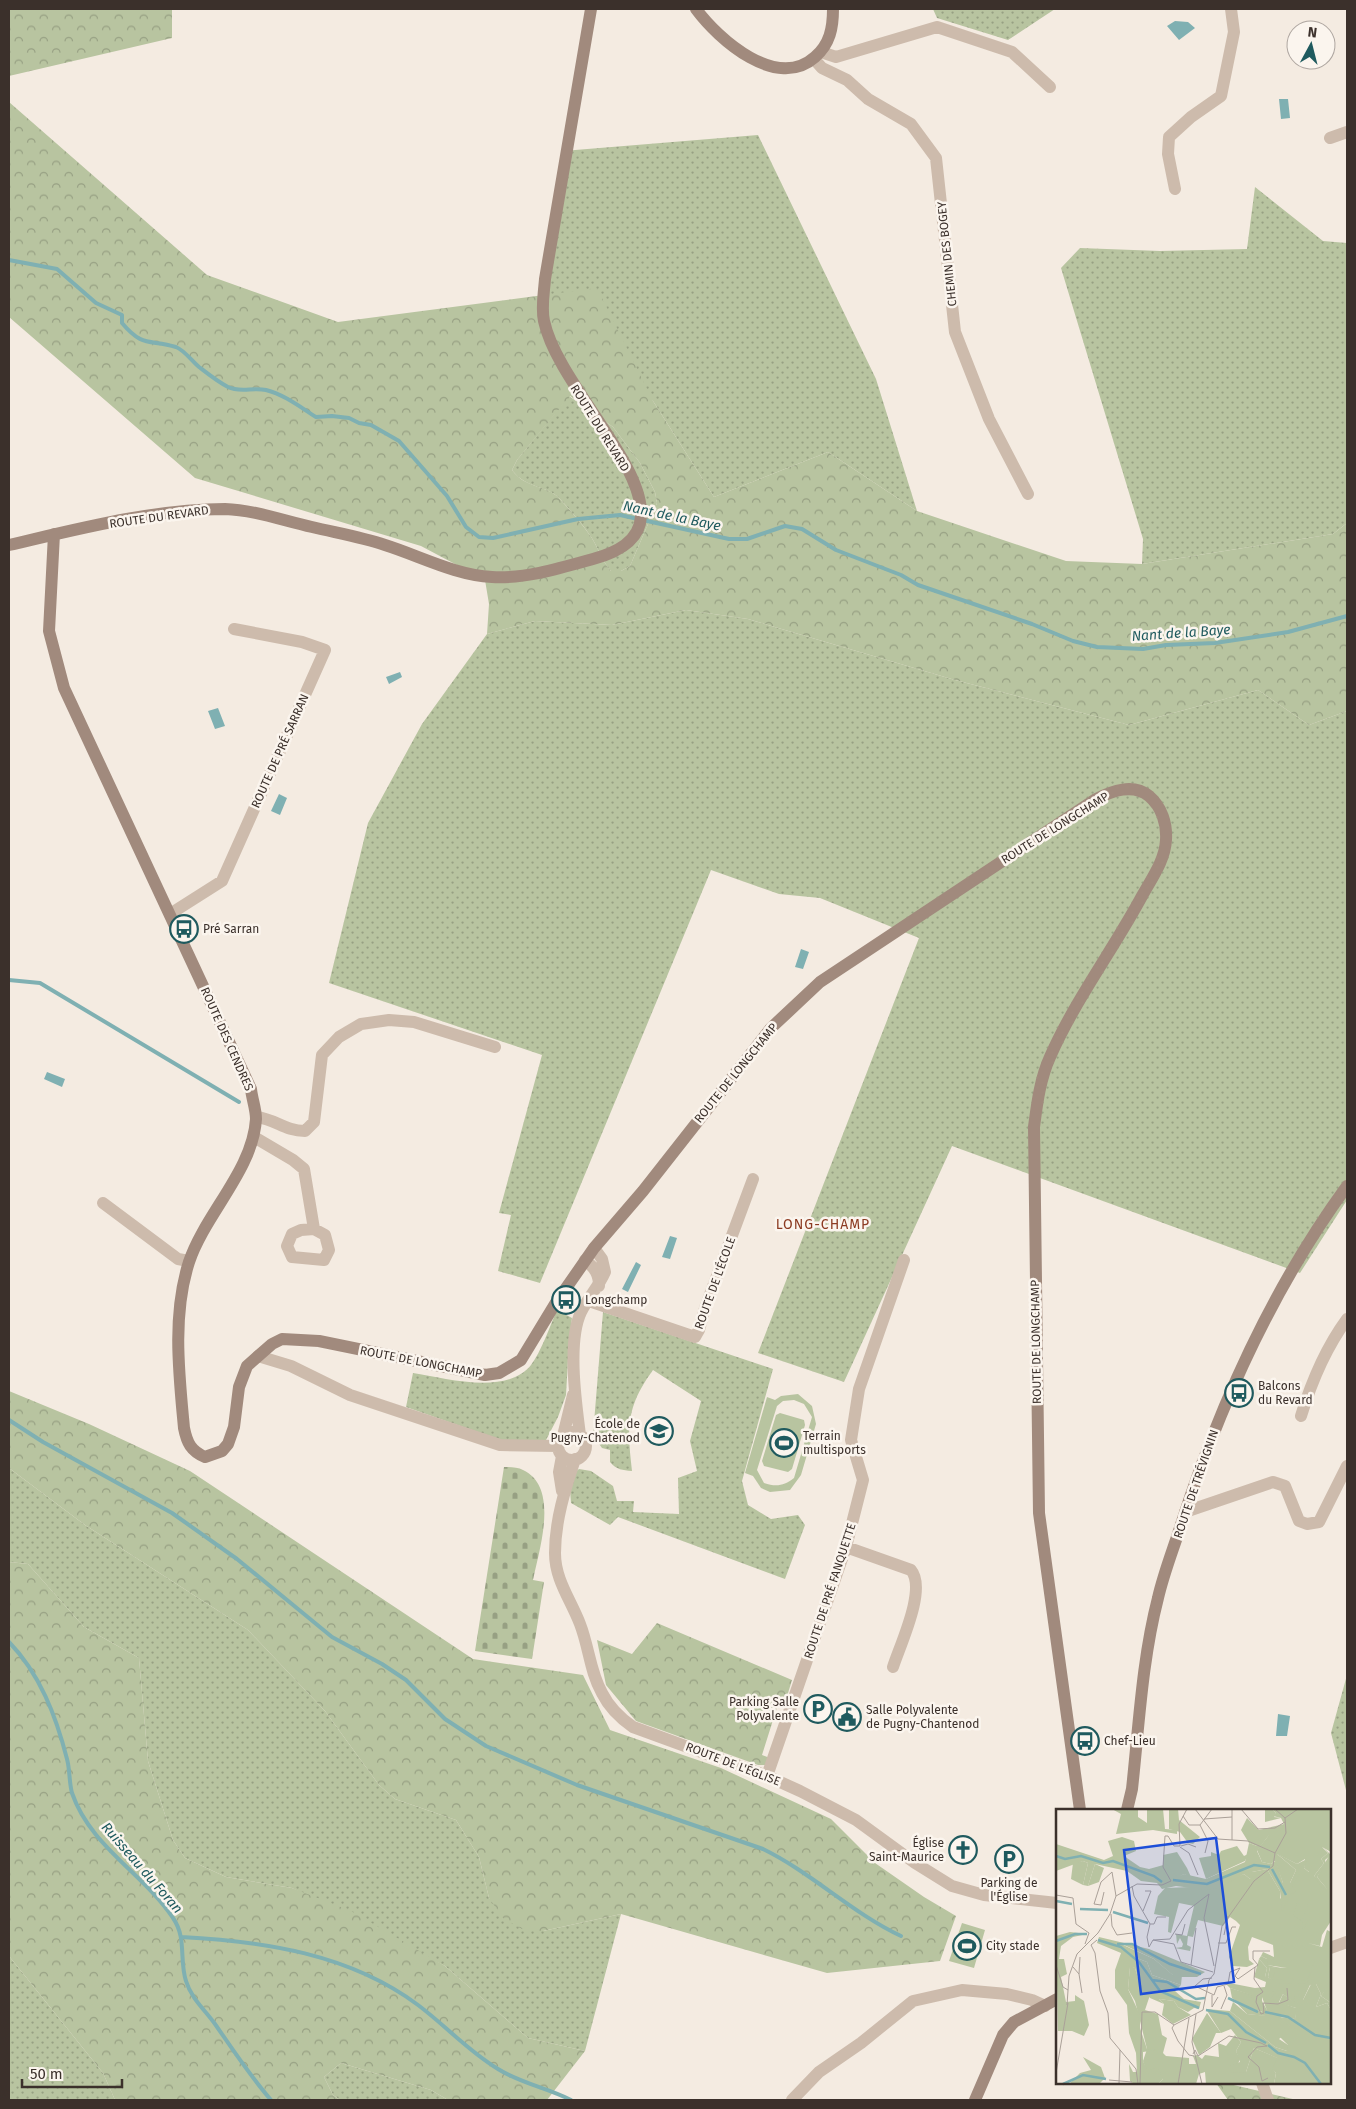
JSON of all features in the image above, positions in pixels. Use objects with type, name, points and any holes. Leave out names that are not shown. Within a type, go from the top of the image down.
[{"type":"street","name":"ROUTE DU REVARD","points":[[9,545],[54,534],[138,519],[197,510],[228,509],[268,515],[358,537],[468,574],[493,578],[521,576],[590,560],[616,551],[635,537],[640,525],[640,503],[631,476],[559,359],[543,320],[545,279],[591,9]]},
{"type":"street","points":[[696,9],[728,43],[747,56],[767,65],[782,68],[795,68],[806,64],[817,55],[829,39],[833,9]]},
{"type":"street","points":[[1175,188],[1168,154],[1169,137],[1191,117],[1221,96],[1234,32],[1231,9]]},
{"type":"street","points":[[817,55],[836,57],[937,27],[1012,52],[1050,87]]},
{"type":"street","name":"CHEMIN DES BOGEY","points":[[817,55],[822,68],[847,80],[868,99],[911,124],[936,158],[956,332],[989,419],[1028,494]]},
{"type":"street","points":[[1330,138],[1347,132]]},
{"type":"street","name":"ROUTE DES CENDRES","points":[[54,534],[49,631],[64,688],[251,1089],[256,1117],[254,1137],[246,1156],[203,1232],[190,1261],[178,1324],[184,1428],[187,1441],[197,1453],[205,1457],[213,1456],[228,1444],[234,1428],[242,1375],[258,1356]]},
{"type":"street","name":"ROUTE DE PRÉ SARRAN","points":[[170,914],[222,880],[325,650],[302,642],[234,629]]},
{"type":"street","name":"ROUTE DE LONGCHAMP","points":[[258,1356],[282,1339],[294,1338],[319,1341],[486,1375],[499,1373],[521,1360],[594,1248],[643,1192],[771,1028],[820,982],[1096,799],[1110,792],[1135,790],[1154,800],[1160,809],[1166,832],[1161,862],[1134,911],[1074,1009],[1049,1058],[1038,1096],[1034,1127],[1039,1513],[1080,1809]]},
{"type":"street","points":[[256,1117],[268,1118],[290,1131],[305,1131],[314,1122],[322,1055],[338,1037],[361,1024],[389,1020],[414,1022],[495,1047]]},
{"type":"street","points":[[254,1137],[304,1169],[314,1230]]},
{"type":"street","name":"ROUTE DE L'ÉCOLE","points":[[588,1300],[695,1337],[753,1179]]},
{"type":"street","name":"ROUTE DE TRÉVIGNIN","points":[[1127,1809],[1149,1641],[1158,1598],[1185,1512],[1229,1394],[1291,1271],[1347,1186]]},
{"type":"street","points":[[103,1203],[178,1260],[190,1261]]},
{"type":"street","points":[[258,1356],[290,1366],[350,1395],[500,1445],[565,1449],[582,1455],[585,1447],[580,1436],[574,1390],[574,1346],[580,1314],[605,1272],[602,1260],[594,1248]]},
{"type":"street","points":[[585,1260],[596,1272],[598,1286]]},
{"type":"street","name":"ROUTE DE PRÉ FANQUETTE","points":[[767,1776],[846,1547],[863,1480],[851,1440],[859,1389],[904,1260]]},
{"type":"street","points":[[1301,1416],[1314,1375],[1331,1341],[1347,1319]]},
{"type":"street","points":[[565,1449],[574,1390]]},
{"type":"street","points":[[565,1449],[572,1433],[580,1436]]},
{"type":"street","name":"ROUTE DE L'ÉGLISE","points":[[565,1449],[562,1496],[555,1551],[556,1570],[580,1624],[595,1677],[609,1705],[633,1726],[767,1776],[856,1820],[934,1877],[952,1886],[991,1896],[1056,1903]]},
{"type":"street","points":[[1185,1512],[1273,1482],[1285,1486],[1299,1521],[1306,1524],[1320,1522],[1347,1466]]},
{"type":"street","points":[[846,1547],[911,1570],[916,1577],[916,1596],[893,1667]]},
{"type":"street","points":[[1331,1948],[1347,1942]]},
{"type":"street","points":[[791,2100],[819,2072],[861,2043],[913,2001],[962,1990],[1007,1994],[1032,2000],[1045,2006]]},
{"type":"street","points":[[975,2100],[1003,2035],[1014,2022],[1056,2000]]},
{"type":"street","points":[[1262,2084],[1268,2100]]},
{"type":"green space","points":[[9,9],[172,9],[172,38],[9,76]]},
{"type":"green space","points":[[933,9],[1055,9],[1008,40],[937,18]]},
{"type":"green space","points":[[9,102],[207,275],[338,322],[597,288],[653,401],[714,497],[828,452],[917,511],[1066,561],[1142,564],[1333,534],[1347,523],[1347,711],[1309,725],[1258,690],[1129,725],[955,680],[748,619],[686,610],[612,625],[535,621],[487,634],[489,604],[485,580],[421,546],[195,478],[9,317]],"holes":[[[570,396],[613,427],[640,463],[655,492],[657,503],[630,566],[621,571],[611,571],[589,534],[559,498],[548,490],[529,484],[512,470],[517,460]]]},
{"type":"green space","points":[[758,135],[876,379],[917,511],[828,452],[714,497],[653,401],[538,296],[563,151]]},
{"type":"green space","points":[[1255,187],[1323,241],[1347,243],[1347,523],[1333,534],[1142,564],[1143,539],[1061,268],[1080,248],[1160,251],[1247,249]]},
{"type":"green space","points":[[569,396],[613,427],[640,463],[655,492],[657,503],[630,566],[621,571],[611,571],[586,529],[559,498],[548,491],[523,481],[512,470],[517,460]]},
{"type":"green space","points":[[686,610],[748,619],[955,680],[1129,725],[1258,690],[1309,725],[1347,711],[1347,1200],[1300,1273],[952,1146],[844,1382],[758,1353],[919,938],[820,898],[779,894],[711,870],[540,1283],[498,1271],[511,1215],[499,1213],[542,1055],[329,983],[368,823],[422,724],[487,634],[535,621],[612,625]]},
{"type":"green space","points":[[557,1310],[572,1318],[566,1395],[558,1417],[546,1440],[503,1441],[406,1407],[413,1373],[475,1382],[507,1380],[520,1374],[535,1360]]},
{"type":"green space","points":[[603,1312],[773,1369],[742,1481],[748,1505],[771,1519],[798,1515],[805,1525],[785,1579],[618,1517],[610,1525],[571,1503],[569,1477],[579,1469],[591,1471],[613,1486],[617,1501],[634,1501],[633,1512],[679,1514],[678,1478],[697,1471],[690,1441],[701,1401],[653,1370],[638,1395],[630,1418],[629,1442],[632,1471],[615,1467],[610,1462],[610,1450],[602,1448],[593,1435]]},
{"type":"green space","points":[[9,1391],[89,1424],[190,1471],[473,1659],[583,1675],[610,1730],[721,1768],[831,1819],[875,1863],[924,1897],[956,1916],[940,1961],[827,1973],[621,1914],[543,1931],[522,1929],[503,1918],[489,1898],[479,1857],[456,1820],[395,1799],[379,1785],[325,1711],[248,1630],[85,1525],[9,1468]]},
{"type":"green space","points":[[798,1394],[812,1406],[816,1424],[801,1475],[790,1490],[770,1492],[761,1488],[753,1476],[745,1473],[767,1397],[775,1400],[781,1396]],"holes":[[[794,1400],[804,1404],[812,1417],[794,1478],[780,1485],[764,1483],[757,1470],[777,1406],[783,1401]]]},
{"type":"green space","name":"Terrain multisports","points":[[780,1413],[804,1420],[805,1425],[792,1469],[788,1472],[764,1466],[762,1461],[776,1415]]},
{"type":"green space","points":[[504,1467],[521,1469],[534,1478],[541,1490],[544,1504],[542,1536],[533,1580],[544,1582],[532,1659],[475,1651]]},
{"type":"green space","points":[[9,1468],[85,1525],[248,1630],[325,1711],[379,1785],[395,1799],[456,1820],[479,1857],[489,1898],[543,1931],[621,1914],[585,2051],[528,2038],[445,1966],[292,1888],[226,1877],[185,1858],[173,1840],[148,1761],[139,1658],[84,1627],[28,1564],[9,1562]]},
{"type":"green space","points":[[9,1562],[28,1564],[84,1627],[139,1658],[148,1761],[173,1840],[185,1858],[226,1877],[292,1888],[351,1911],[445,1966],[528,2038],[585,2051],[547,2100],[448,2100],[431,2090],[341,2063],[324,2077],[333,2095],[340,2100],[115,2100],[103,2073],[9,1956]]},
{"type":"green space","points":[[657,1623],[792,1680],[785,1703],[779,1701],[762,1755],[770,1758],[767,1765],[758,1765],[636,1721],[606,1685],[597,1640],[632,1654]]},
{"type":"green space","points":[[1347,1675],[1347,1794],[1331,1733]]},
{"type":"green space","name":"City stade","points":[[962,1923],[985,1930],[974,1968],[949,1961]]},
{"type":"green space","points":[[9,1956],[103,2073],[115,2100],[9,2100]]},
{"type":"green space","points":[[341,2063],[431,2090],[448,2100],[340,2100],[333,2095],[324,2077]]},
{"type":"green space","points":[[1217,2084],[1229,2084],[1297,2100],[1228,2100]]},
{"type":"water","points":[[1175,21],[1188,22],[1195,28],[1179,40],[1167,26]]},
{"type":"water","points":[[1279,99],[1288,99],[1290,118],[1281,119]]},
{"type":"water","points":[[400,672],[402,677],[389,684],[386,677]]},
{"type":"water","points":[[218,708],[225,726],[215,729],[208,711]]},
{"type":"water","points":[[279,794],[287,798],[280,815],[271,811]]},
{"type":"water","points":[[801,949],[809,952],[803,969],[795,967]]},
{"type":"water","points":[[47,1072],[65,1079],[62,1087],[44,1079]]},
{"type":"water","points":[[670,1236],[677,1238],[670,1259],[662,1257]]},
{"type":"water","points":[[636,1262],[641,1265],[628,1292],[622,1289]]},
{"type":"water","points":[[1278,1714],[1290,1716],[1287,1736],[1276,1736]]},
{"type":"waterway","name":"Nant de la Baye","points":[[9,260],[57,269],[96,303],[122,315],[122,323],[136,336],[147,341],[179,348],[199,367],[228,387],[237,390],[261,389],[273,392],[316,417],[349,418],[359,423],[371,425],[399,441],[447,496],[466,527],[479,537],[493,538],[578,519],[620,515],[729,539],[747,539],[785,526],[802,529],[836,550],[901,575],[918,585],[1032,624],[1073,641],[1097,647],[1143,649],[1166,645],[1215,643],[1288,632],[1347,616]]},
{"type":"waterway","points":[[9,980],[40,983],[239,1102]]},
{"type":"waterway","points":[[9,1420],[43,1442],[172,1513],[237,1559],[332,1637],[382,1664],[406,1680],[445,1719],[486,1746],[577,1785],[763,1849],[798,1869],[883,1927],[901,1936]]},
{"type":"waterway","name":"Ruisseau du Foran","points":[[9,1642],[30,1668],[46,1696],[58,1727],[69,1767],[72,1793],[80,1812],[104,1844],[148,1887],[173,1918],[180,1933],[184,1973],[191,1993],[271,2100]]},
{"type":"waterway","points":[[181,1937],[243,1942],[305,1953],[364,1973],[418,2005],[498,2069],[515,2078],[571,2100]]},
{"type":"place","name":"Pré Sarran","points":[[184,929]]},
{"type":"place","name":"Longchamp","points":[[566,1300]]},
{"type":"place","name":"Balcons du Revard","points":[[1239,1393]]},
{"type":"place","name":"École de Pugny-Chatenod","points":[[659,1431]]},
{"type":"place","name":"Terrain multisports","points":[[784,1443]]},
{"type":"place","name":"Parking Salle Polyvalente","points":[[818,1709]]},
{"type":"place","name":"Salle Polyvalente de Pugny-Chantenod","points":[[847,1717]]},
{"type":"place","name":"Chef-Lieu","points":[[1085,1741]]},
{"type":"place","name":"Église Saint-Maurice","points":[[963,1850]]},
{"type":"place","name":"Parking de l'Église","points":[[1009,1859]]},
{"type":"place","name":"City stade","points":[[967,1946]]},
{"type":"district","name":"LONG-CHAMP","points":[[823,1224]]}]
